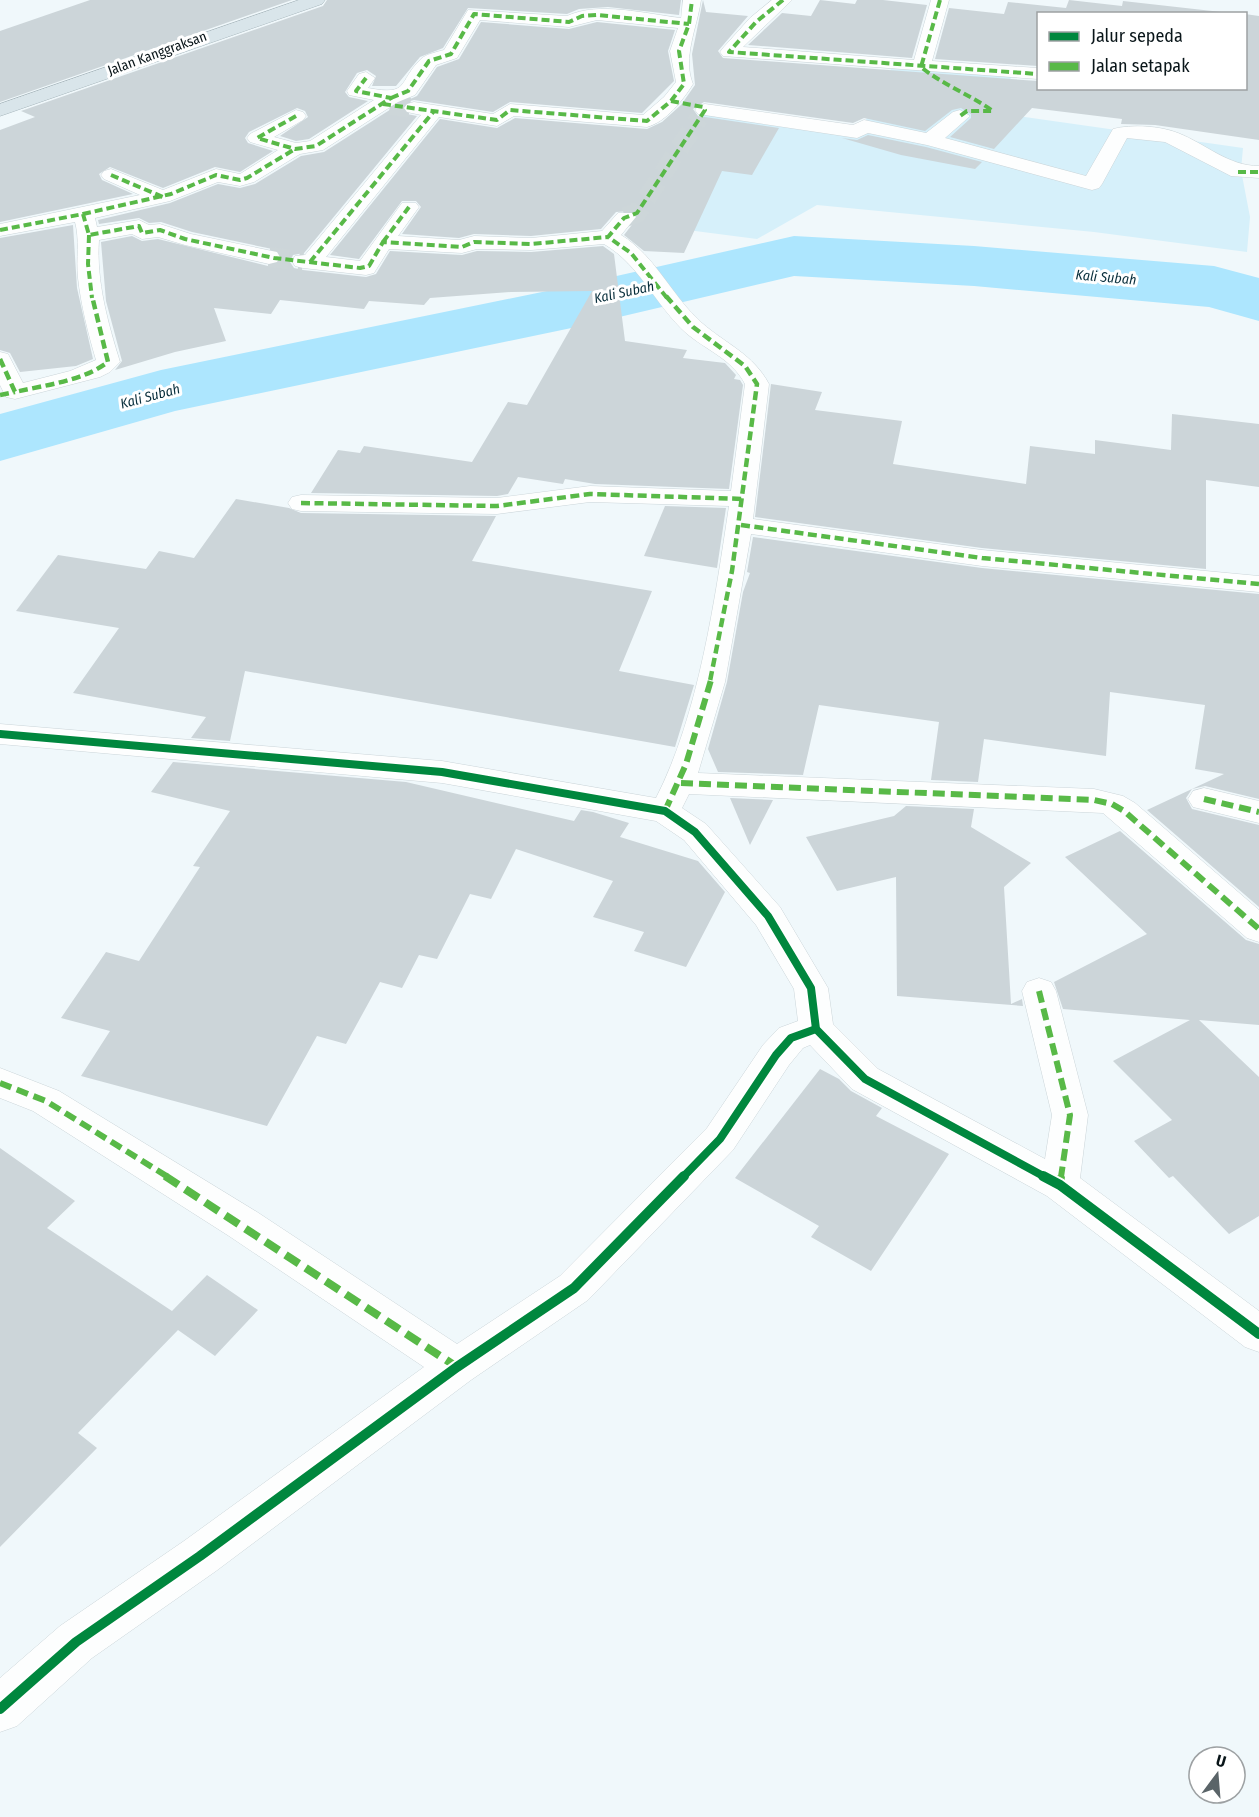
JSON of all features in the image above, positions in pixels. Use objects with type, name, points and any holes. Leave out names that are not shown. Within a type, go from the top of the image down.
[{"type":"highway","name":"Jalan Kanggraksan","points":[[0,110],[315,0]]},
{"type":"street","points":[[412,108],[497,120],[510,110],[647,121],[671,101],[683,82],[679,51],[689,24],[692,0]]},
{"type":"street","points":[[783,0],[756,22],[729,52],[1037,74]]},
{"type":"street","points":[[921,67],[940,0]]},
{"type":"street","points":[[86,224],[216,175],[240,180],[247,178],[295,149],[316,146],[360,116],[408,91],[429,61],[451,54],[474,14],[569,22],[582,16],[597,15],[689,24]]},
{"type":"street","points":[[366,78],[356,91],[388,102]]},
{"type":"street","points":[[671,101],[703,107],[702,114],[857,132],[864,126],[930,140],[1092,184],[1120,133],[1124,132],[1170,137],[1249,172]]},
{"type":"street","points":[[409,207],[366,268],[306,262],[434,111]]},
{"type":"street","points":[[295,149],[256,138],[296,116]]},
{"type":"street","points":[[930,140],[960,116]]},
{"type":"street","points":[[111,175],[163,196]]},
{"type":"street","points":[[608,237],[625,217]]},
{"type":"street","points":[[0,359],[10,393],[87,373],[104,367],[108,362],[100,336],[91,284],[86,224]]},
{"type":"street","points":[[0,230],[86,224],[139,226],[142,233],[160,230],[185,238],[270,257]]},
{"type":"street","points":[[383,242],[462,247],[474,242],[531,244],[608,237],[628,251],[692,327],[752,371],[757,384],[742,512],[721,634],[693,748],[673,797]]},
{"type":"street","points":[[301,503],[497,506],[590,494],[742,512],[982,558],[1259,584]]},
{"type":"street","points":[[0,734],[442,772],[673,797],[1094,800],[1112,804],[1124,811],[1259,929]]},
{"type":"street","points":[[673,797],[695,832],[768,916],[811,988],[816,1029],[865,1079],[1060,1185],[1259,1334]]},
{"type":"street","points":[[1204,799],[1259,812]]},
{"type":"street","points":[[1039,991],[1070,1115],[1060,1185]]},
{"type":"street","points":[[0,1708],[76,1642],[200,1556],[457,1367],[574,1288],[720,1139],[776,1054],[791,1038],[816,1029]]},
{"type":"street","points":[[0,1083],[46,1101],[224,1211],[457,1367]]},
{"type":"shaded area","points":[[891,69],[1012,75],[996,113],[1243,148],[1241,170],[1250,217],[1247,252],[1094,232],[817,205],[757,239],[641,224],[682,149],[705,113],[859,134]]},
{"type":"building","points":[[90,0],[292,0],[0,102],[0,31]]},
{"type":"building","points":[[327,0],[681,0],[679,15],[608,7],[579,9],[567,14],[468,8],[443,48],[420,57],[396,86],[372,86],[376,76],[367,70],[357,73],[345,92],[349,97],[368,101],[309,139],[296,141],[280,136],[308,117],[305,111],[297,108],[249,132],[245,138],[248,143],[273,151],[240,172],[215,167],[163,188],[110,167],[99,174],[102,180],[133,194],[0,222],[0,130],[35,117],[21,111],[323,6]]},
{"type":"building","points":[[703,0],[706,12],[748,16],[718,51],[723,58],[1037,81],[1037,90],[1247,90],[1247,14],[1259,16],[1259,140],[1155,125],[1121,124],[1122,119],[1032,108],[994,149],[950,137],[971,118],[971,114],[961,108],[952,110],[925,131],[864,118],[853,123],[704,102],[693,109],[698,116],[779,128],[752,175],[722,171],[684,253],[644,251],[624,235],[638,217],[632,211],[616,212],[601,229],[531,236],[474,234],[459,238],[402,234],[421,207],[416,201],[402,201],[359,259],[330,255],[440,119],[497,128],[515,118],[647,129],[662,122],[681,105],[695,85],[692,54]]},
{"type":"building","points":[[820,0],[855,4],[857,0],[883,0],[927,5],[912,58],[748,45],[782,13],[811,16]]},
{"type":"building","points":[[1069,0],[1122,6],[1123,1],[1221,12],[1037,12],[1037,66],[935,59],[949,8],[1004,14],[1008,2],[1066,8]]},
{"type":"building","points":[[481,22],[569,29],[597,22],[675,30],[668,51],[674,81],[642,113],[510,102],[493,112],[414,100],[406,102],[402,109],[407,114],[417,116],[304,253],[293,255],[290,262],[294,268],[303,270],[366,277],[376,274],[390,251],[462,255],[477,251],[531,252],[603,246],[614,254],[625,341],[687,350],[683,358],[725,363],[736,375],[734,379],[740,380],[743,385],[729,489],[595,484],[565,479],[563,484],[518,477],[508,494],[497,496],[311,493],[338,450],[360,453],[364,446],[472,462],[508,402],[527,405],[592,291],[511,292],[430,298],[424,305],[369,301],[364,309],[280,300],[271,314],[214,308],[226,341],[175,352],[115,370],[122,361],[106,301],[101,242],[132,236],[142,241],[158,239],[268,266],[279,263],[282,256],[277,250],[192,232],[161,222],[149,223],[139,218],[99,224],[98,220],[170,203],[218,184],[240,188],[255,184],[301,156],[324,152],[399,104],[417,96],[437,67],[459,59]]},
{"type":"building","points":[[868,135],[982,162],[975,169],[901,155],[842,138],[857,140]]},
{"type":"building","points":[[73,225],[77,288],[93,359],[76,366],[20,372],[10,353],[0,350],[0,238]]},
{"type":"building","points":[[771,384],[822,392],[815,410],[902,421],[893,464],[1026,484],[1030,446],[1095,454],[1095,440],[1171,450],[1172,414],[1259,424],[1259,487],[1206,480],[1206,569],[982,548],[755,517]]},
{"type":"building","points":[[236,499],[289,508],[301,513],[496,516],[472,561],[652,591],[619,671],[694,685],[675,747],[245,671],[230,741],[191,738],[206,717],[73,693],[119,628],[16,611],[58,555],[146,569],[159,551],[194,558]]},
{"type":"building","points":[[665,506],[726,508],[717,568],[644,556]]},
{"type":"building","points":[[753,537],[982,568],[1259,594],[1259,799],[1205,786],[1192,789],[1186,798],[1192,809],[1259,825],[1259,907],[1147,810],[1224,774],[1195,769],[1205,705],[1110,692],[1106,756],[984,739],[978,782],[931,780],[939,722],[819,705],[803,775],[718,772],[708,749],[727,682],[743,592],[750,573],[747,572]]},
{"type":"building","points":[[173,762],[406,782],[574,821],[581,810],[593,812],[629,823],[620,837],[698,861],[725,892],[686,967],[634,951],[644,932],[593,917],[613,881],[516,849],[491,899],[470,894],[437,959],[419,955],[402,988],[380,982],[346,1044],[317,1036],[267,1126],[81,1076],[110,1031],[61,1018],[106,952],[139,961],[200,867],[193,866],[230,811],[151,792]]},
{"type":"building","points":[[730,798],[773,800],[750,845]]},
{"type":"building","points":[[906,806],[974,809],[971,827],[1031,863],[1004,887],[1011,1004],[1022,999],[1023,1006],[897,996],[896,877],[837,891],[806,837],[894,816]]},
{"type":"building","points":[[1120,831],[1246,940],[1259,944],[1259,1025],[1199,1020],[1259,1077],[1259,1216],[1229,1234],[1173,1176],[1169,1178],[1134,1141],[1172,1120],[1113,1061],[1190,1020],[1063,1009],[1054,982],[1147,934],[1065,857]]},
{"type":"building","points":[[820,1069],[839,1079],[851,1091],[882,1108],[876,1116],[949,1154],[871,1271],[811,1237],[819,1226],[735,1178]]},
{"type":"building","points":[[0,1148],[75,1201],[47,1228],[172,1311],[207,1275],[258,1310],[215,1356],[178,1330],[78,1433],[97,1448],[0,1547]]},
{"type":"waterway","name":"Kali Subah","points":[[0,438],[161,392],[581,305],[794,256],[974,266],[1214,287],[1259,300]]},
{"type":"tunnel","points":[[390,105],[412,108]]},
{"type":"tunnel","points":[[625,217],[637,213],[699,118]]},
{"type":"tunnel","points":[[269,257],[303,261]]},
{"type":"marked path","points":[[383,104],[497,120],[510,110],[647,121],[671,101],[684,84],[679,51],[689,24],[692,0]]},
{"type":"marked path","points":[[783,0],[756,22],[729,52],[1037,74]]},
{"type":"marked path","points":[[940,0],[921,67],[941,83],[966,92],[993,111],[967,111],[960,116]]},
{"type":"marked path","points":[[391,98],[408,91],[429,61],[451,54],[474,14],[569,22],[582,16],[597,15],[689,24]]},
{"type":"marked path","points":[[296,116],[257,138],[295,149],[316,146],[391,98],[356,91],[366,78]]},
{"type":"marked path","points":[[665,811],[692,748],[710,682],[726,608],[757,384],[752,374],[737,358],[702,334],[683,317],[631,253],[608,237],[624,218],[637,213],[705,110],[703,107],[671,101]]},
{"type":"marked path","points":[[310,262],[434,111]]},
{"type":"marked path","points":[[83,214],[171,194],[216,175],[240,180],[247,178],[295,149]]},
{"type":"marked path","points":[[1238,172],[1259,172]]},
{"type":"marked path","points":[[111,175],[163,197]]},
{"type":"marked path","points":[[383,242],[409,207]]},
{"type":"marked path","points":[[0,230],[83,214],[89,235],[139,226],[142,233],[160,230],[185,239],[274,258],[360,268],[369,266],[383,242],[462,247],[474,242],[531,244],[608,237]]},
{"type":"marked path","points":[[0,359],[15,392],[79,376],[102,367],[108,362],[90,281],[89,235]]},
{"type":"marked path","points":[[0,395],[15,392]]},
{"type":"marked path","points":[[301,503],[497,506],[590,494],[744,499]]},
{"type":"marked path","points":[[741,525],[982,558],[1259,584]]},
{"type":"marked path","points":[[681,783],[1094,800],[1112,804],[1124,811],[1259,929]]},
{"type":"marked path","points":[[1204,799],[1259,812]]},
{"type":"marked path","points":[[1039,991],[1070,1115],[1060,1185]]},
{"type":"marked path","points":[[0,1083],[46,1101],[243,1224],[457,1367]]},
{"type":"cycle path","points":[[0,734],[442,772],[665,811],[695,832],[768,916],[811,988],[816,1029],[865,1079],[1060,1185],[1259,1334]]},
{"type":"cycle path","points":[[0,1709],[76,1642],[200,1556],[457,1367],[574,1288],[720,1139],[776,1055],[791,1038],[816,1029]]}]
